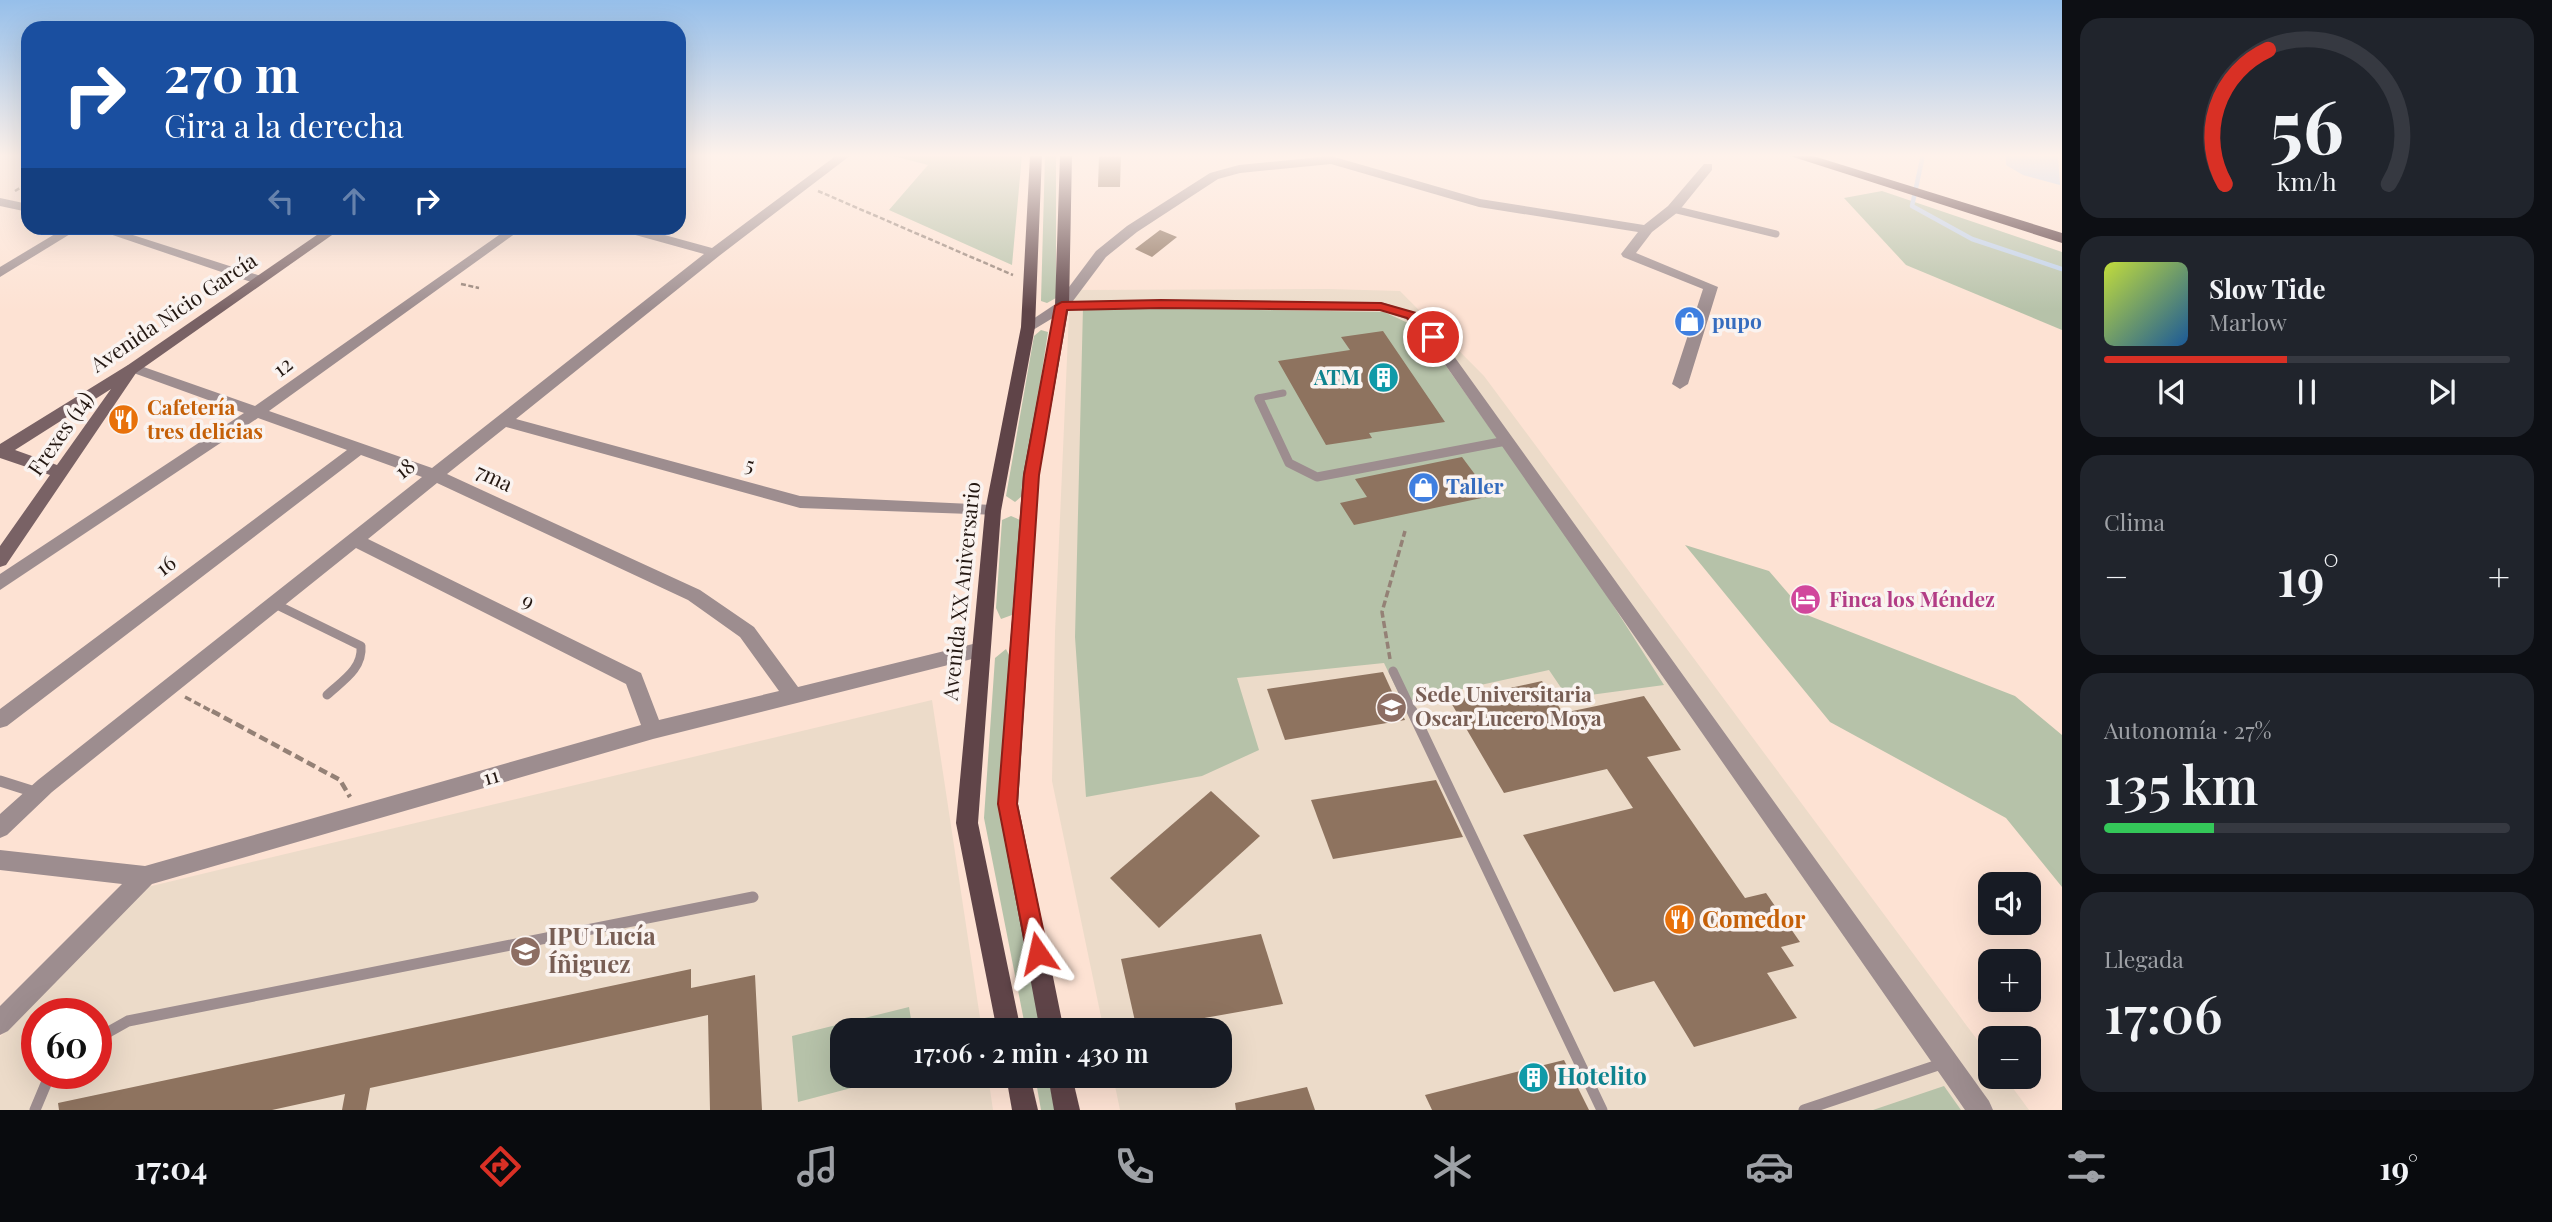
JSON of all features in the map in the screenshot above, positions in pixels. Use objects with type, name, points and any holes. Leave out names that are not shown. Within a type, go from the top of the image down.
[{"type":"highway","points":[[1959,207],[2062,238]]},
{"type":"highway","points":[[2005,207],[2062,224]]},
{"type":"main road","name":"Avenida XX Aniversario","points":[[1006,1018],[967,823],[993,511],[1028,327],[1034,207]]},
{"type":"main road","points":[[1049,1018],[1008,804],[1031,475],[1062,306],[1065,207]]},
{"type":"main road","name":"Avenida Nicio García","points":[[1,451],[132,368],[325,235]]},
{"type":"main road","name":"Frexes (14)","points":[[0,560],[132,368]]},
{"type":"main road","points":[[1,451],[61,472]]},
{"type":"main road","points":[[1020,1088],[1025,1110]]},
{"type":"main road","points":[[1062,1088],[1066,1110]]},
{"type":"street","name":"18","points":[[0,828],[38,793],[353,539],[714,253],[777,207]]},
{"type":"street","points":[[1028,327],[1062,306],[1101,254],[1164,207]]},
{"type":"street","points":[[1504,207],[1647,229]]},
{"type":"street","points":[[1672,209],[1647,229],[1630,251],[1630,256],[1711,287],[1680,384]]},
{"type":"street","points":[[0,273],[62,235]]},
{"type":"street","points":[[121,235],[259,280]]},
{"type":"street","name":"12","points":[[0,583],[258,411],[507,235]]},
{"type":"street","points":[[651,235],[714,253]]},
{"type":"street","points":[[1062,306],[1381,306],[1411,316],[1433,337],[1980,1110]]},
{"type":"street","name":"7ma","points":[[132,368],[434,475],[694,595],[747,632],[794,696]]},
{"type":"street","name":"5","points":[[502,421],[800,502],[993,511]]},
{"type":"street","name":"16","points":[[0,720],[360,447]]},
{"type":"street","name":"9","points":[[353,539],[634,679],[653,730]]},
{"type":"street","name":"11","points":[[0,860],[145,876],[653,730],[981,650]]},
{"type":"street","points":[[0,1023],[145,876]]},
{"type":"lane","points":[[1672,209],[1776,234]]},
{"type":"lane","points":[[1283,393],[1258,398],[1289,463],[1317,477],[1506,441]]},
{"type":"lane","points":[[275,604],[361,646],[363,653],[360,663],[327,695]]},
{"type":"lane","points":[[1393,671],[1602,1110]]},
{"type":"lane","points":[[0,781],[38,793]]},
{"type":"lane","points":[[112,1030],[128,1021],[753,897]]},
{"type":"lane","points":[[1804,1110],[1946,1063]]},
{"type":"lane","points":[[35,1110],[44,1089]]},
{"type":"path","points":[[855,207],[1032,282]]},
{"type":"path","points":[[1393,671],[1382,612],[1405,531]]},
{"type":"path","points":[[167,688],[340,780],[361,814]]},
{"type":"shaded area","name":"Sede Universitaria Oscar Lucero Moya","points":[[1070,290],[1400,291],[1484,376],[1978,1041],[1978,1089],[2014,1089],[2029,1110],[1120,1110],[1115,1088],[1232,1088],[1232,1018],[1101,1018],[1052,781],[1055,632]]},
{"type":"shaded area","name":"IPU Lucía Íñiguez","points":[[932,700],[980,1018],[830,1018],[830,1088],[990,1088],[993,1110],[0,1110],[0,1037],[21,1015],[21,1089],[112,1089],[112,998],[37,998],[139,889]]},
{"type":"green space","points":[[892,207],[1017,207],[1012,265],[889,210]]},
{"type":"green space","points":[[1044,207],[1056,207],[1056,298],[1047,303],[1041,301]]},
{"type":"green space","points":[[1852,207],[1929,207],[2062,252],[2062,330],[1906,265]]},
{"type":"green space","points":[[1083,307],[1384,312],[1419,328],[1590,569],[1664,685],[1568,698],[1549,670],[1403,702],[1384,663],[1237,678],[1259,750],[1202,776],[1086,797],[1075,637]]},
{"type":"green space","points":[[1041,330],[1048,332],[1023,495],[1015,502],[1006,496],[1034,336]]},
{"type":"green space","points":[[1011,516],[1020,520],[1012,615],[1001,619],[996,608],[1002,520]]},
{"type":"green space","points":[[1685,545],[1769,571],[1807,615],[2015,696],[2062,735],[2062,887],[2006,818],[1830,722]]},
{"type":"green space","points":[[1006,649],[1010,657],[999,809],[1043,1018],[1023,1018],[984,818],[995,658]]},
{"type":"green space","points":[[909,1007],[911,1018],[865,1018]]},
{"type":"green space","points":[[830,1027],[830,1088],[851,1088],[798,1102],[792,1036]]},
{"type":"green space","points":[[1944,1086],[1961,1110],[1873,1110]]},
{"type":"green space","points":[[1037,1088],[1058,1088],[1063,1110],[1041,1110]]},
{"type":"building","points":[[1160,230],[1177,237],[1152,257],[1135,249]]},
{"type":"building","points":[[1383,331],[1445,422],[1369,433],[1372,438],[1326,445],[1278,361],[1350,350],[1341,337]]},
{"type":"building","name":"Taller","points":[[1462,457],[1491,496],[1354,525],[1340,503],[1367,497],[1355,479]]},
{"type":"building","points":[[1383,672],[1405,720],[1285,740],[1267,689]]},
{"type":"building","name":"Comedor","points":[[1542,681],[1563,713],[1644,696],[1681,750],[1647,757],[1745,898],[1766,893],[1800,942],[1781,947],[1794,966],[1767,973],[1797,1018],[1694,1047],[1654,981],[1614,992],[1523,835],[1633,808],[1607,769],[1504,793],[1450,701]]},
{"type":"building","points":[[1436,780],[1463,837],[1333,859],[1311,800]]},
{"type":"building","points":[[1211,791],[1260,836],[1159,928],[1110,878]]},
{"type":"building","points":[[1261,934],[1283,1004],[1204,1018],[1134,1018],[1121,959]]},
{"type":"building","points":[[691,969],[691,988],[755,975],[762,1110],[710,1110],[708,1015],[370,1088],[366,1110],[342,1110],[345,1094],[272,1110],[59,1110],[58,1103]]},
{"type":"building","name":"Hotelito","points":[[1564,1060],[1589,1110],[1432,1110],[1425,1095]]},
{"type":"building","points":[[1307,1087],[1315,1110],[1236,1110],[1235,1103]]},
{"type":"waterway","points":[[1913,207],[1972,239],[2062,269]]},
{"type":"place","name":"pupo","points":[[1689,322]]},
{"type":"place","name":"ATM","points":[[1383,378]]},
{"type":"place","name":"Cafetería tres delicias","points":[[124,420]]},
{"type":"place","name":"Taller","points":[[1423,487]]},
{"type":"place","name":"Finca los Méndez","points":[[1806,600]]},
{"type":"place","name":"Sede Universitaria Oscar Lucero Moya","points":[[1392,707]]},
{"type":"place","name":"Comedor","points":[[1679,920]]},
{"type":"place","name":"IPU Lucía Íñiguez","points":[[525,951]]},
{"type":"place","name":"Hotelito","points":[[1534,1077]]},
{"type":"route","points":[[1038,953],[1008,804],[1031,475],[1062,306],[1381,306],[1411,316],[1433,337]]}]
